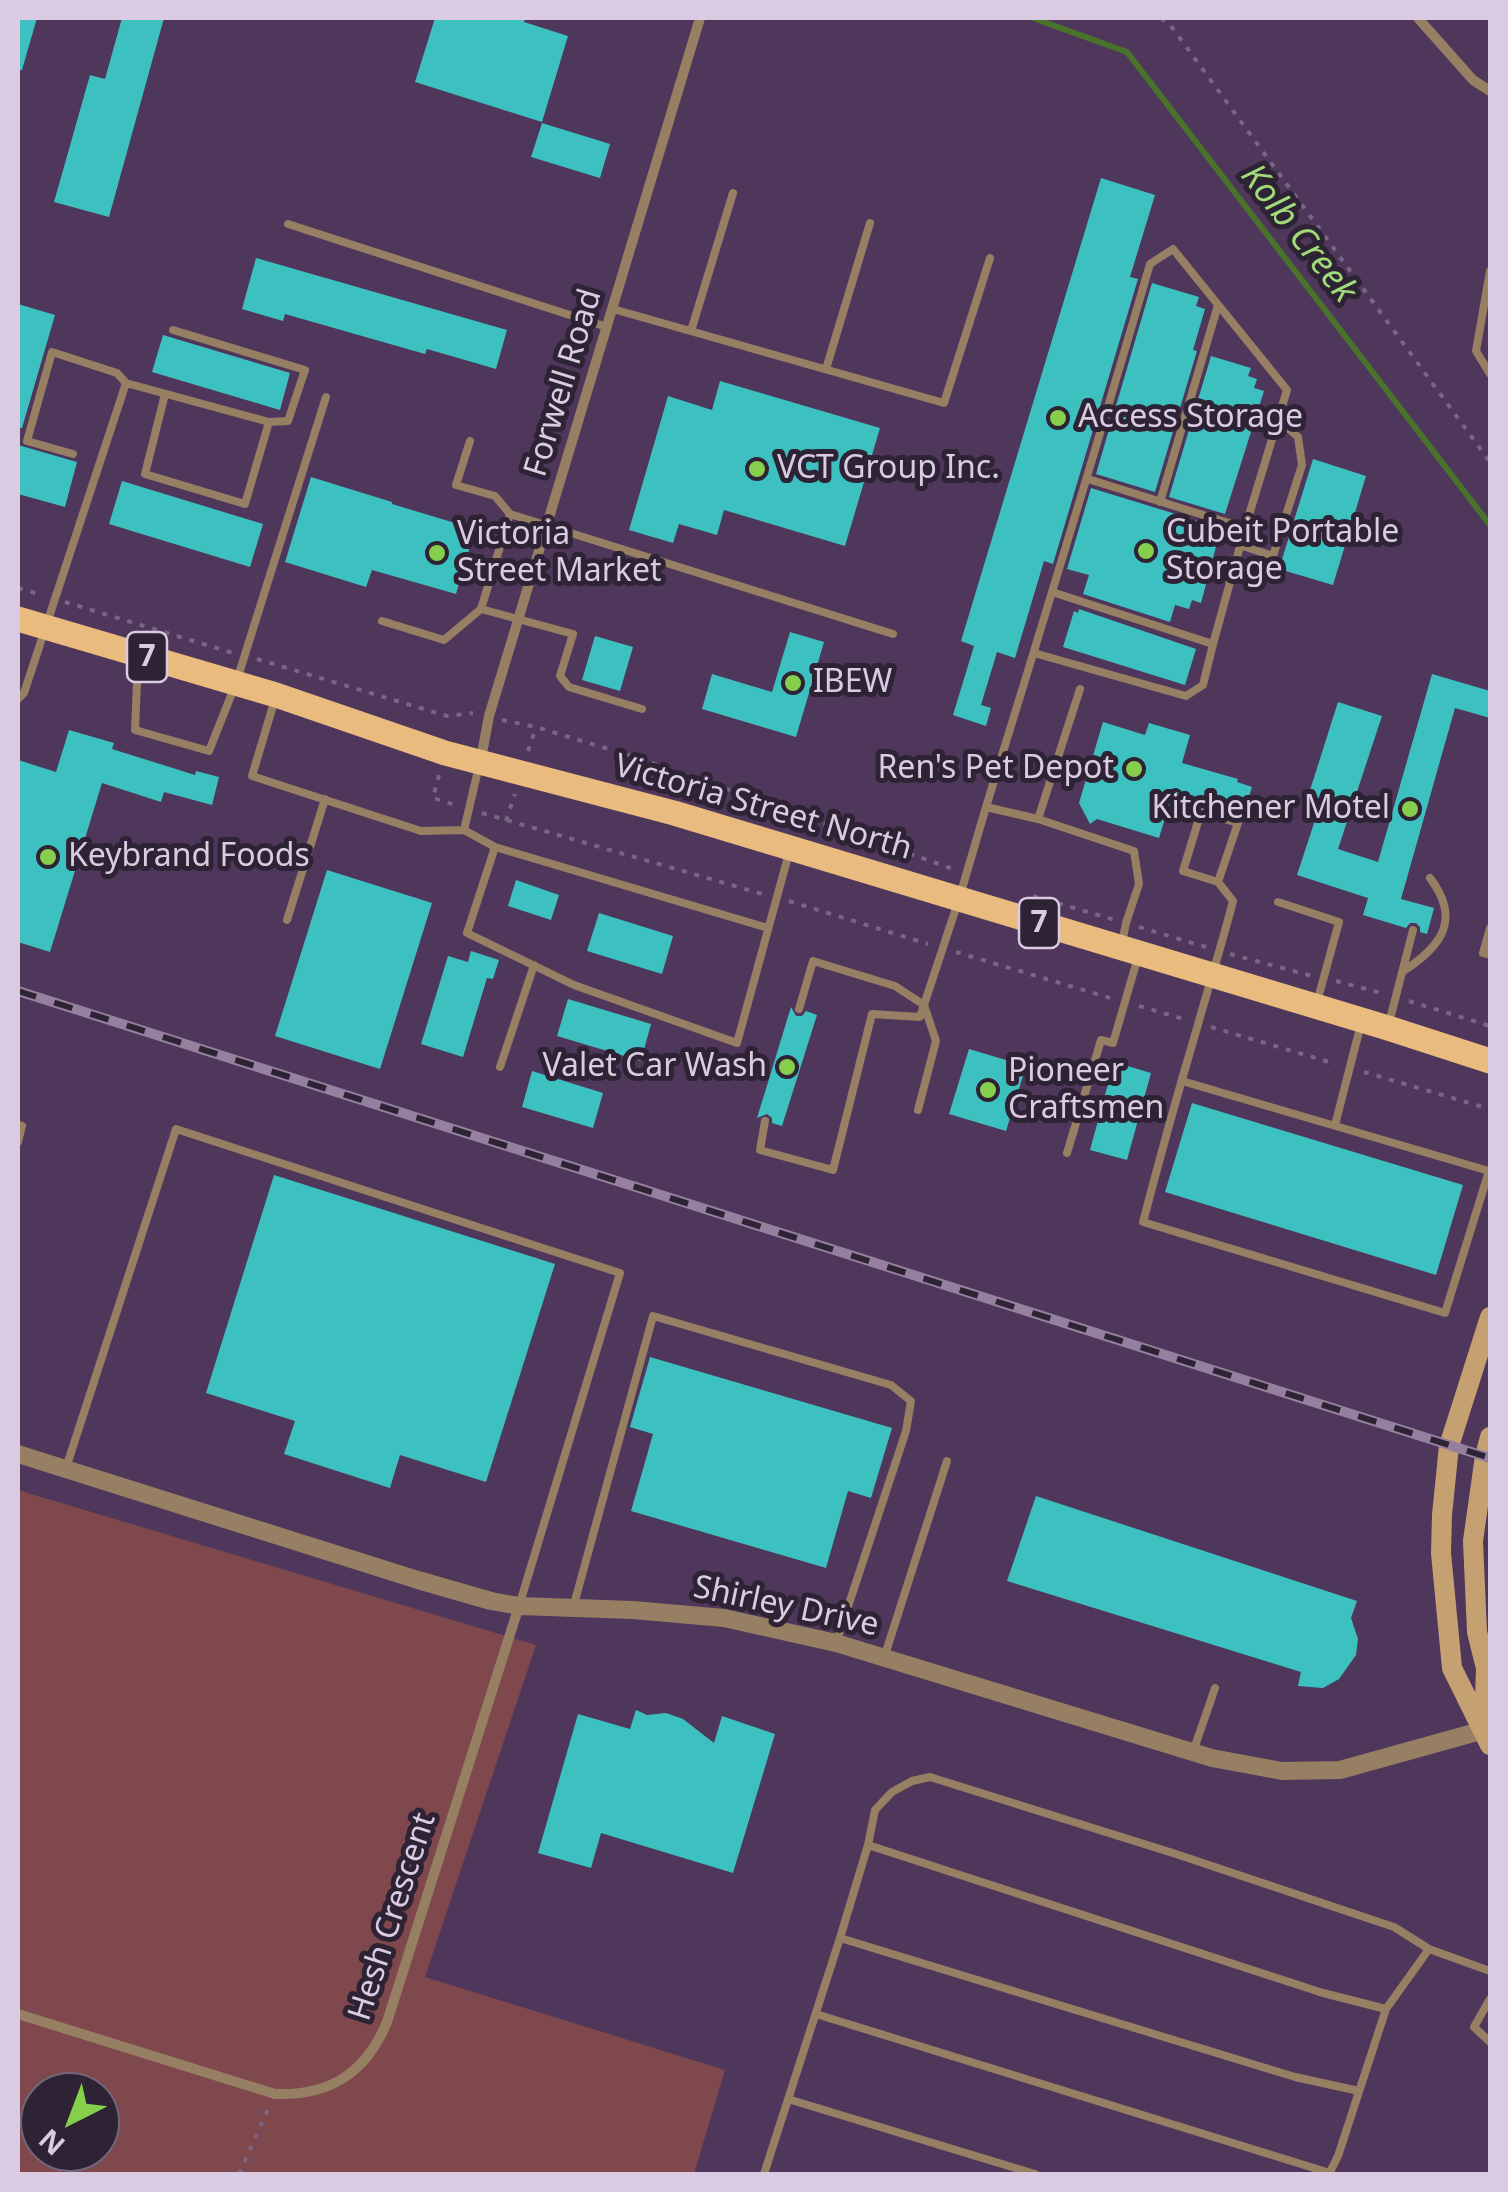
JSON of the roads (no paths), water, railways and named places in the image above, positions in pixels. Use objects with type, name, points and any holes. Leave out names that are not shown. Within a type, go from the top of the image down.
[{"type":"main road","name":"Victoria Street North","points":[[18,619],[276,695],[445,753],[674,813],[959,899],[1135,943],[1214,976],[1490,1061]]},
{"type":"main road","points":[[1487,1738],[1452,1668],[1441,1552],[1450,1446],[1490,1317]]},
{"type":"main road","points":[[1487,1738],[1486,1668],[1477,1632],[1490,1437]]},
{"type":"street","name":"Forwell Road","points":[[480,763],[490,716],[700,18]]},
{"type":"street","points":[[1418,18],[1473,80],[1490,91]]},
{"type":"street","name":"Shirley Drive","points":[[18,1454],[491,1600],[519,1606],[724,1618],[836,1643],[1212,1758],[1282,1771],[1340,1770],[1487,1738]]},
{"type":"street","name":"Hesh Crescent","points":[[18,2014],[275,2094],[328,2087],[358,2068],[380,2040],[519,1606]]},
{"type":"lane","points":[[691,331],[732,193]]},
{"type":"lane","points":[[826,370],[870,223]]},
{"type":"lane","points":[[288,224],[607,327]]},
{"type":"lane","points":[[765,1121],[760,1150],[833,1170],[872,1014],[920,1017],[1088,479],[1150,264],[1174,249],[1287,390],[1203,685],[1186,696],[1034,653]]},
{"type":"lane","points":[[612,308],[944,403],[990,258]]},
{"type":"lane","points":[[1490,270],[1487,311],[1476,350],[1490,374]]},
{"type":"lane","points":[[1160,502],[1218,305]]},
{"type":"lane","points":[[73,454],[27,441],[52,352],[117,373],[126,383],[269,422],[288,421],[305,370],[173,330]]},
{"type":"lane","points":[[18,699],[24,694],[47,628],[126,383]]},
{"type":"lane","points":[[165,394],[145,474],[245,504],[269,422]]},
{"type":"lane","points":[[139,655],[135,730],[209,752],[236,683],[326,398]]},
{"type":"lane","points":[[1240,545],[1273,556],[1302,466],[1298,437],[1278,419]]},
{"type":"lane","points":[[470,441],[456,485],[495,496],[510,514],[893,634]]},
{"type":"lane","points":[[1088,479],[1245,528]]},
{"type":"lane","points":[[382,622],[444,640],[481,609],[510,514]]},
{"type":"lane","points":[[1052,592],[1214,644]]},
{"type":"lane","points":[[481,609],[573,634],[560,676],[569,687],[642,709]]},
{"type":"lane","points":[[1038,819],[1080,689]]},
{"type":"lane","points":[[276,695],[252,776],[421,830],[464,830],[495,847],[768,928]]},
{"type":"lane","points":[[464,830],[480,763]]},
{"type":"lane","points":[[287,920],[325,799]]},
{"type":"lane","points":[[986,807],[1134,850],[1139,884],[1126,923],[1135,943],[1113,1043],[1102,1040],[1067,1154]]},
{"type":"lane","points":[[1182,1081],[1489,1171],[1445,1313],[1142,1222],[1182,1081],[1214,976],[1234,901],[1218,882],[1183,872],[1201,812],[1238,823],[1218,882]]},
{"type":"lane","points":[[495,847],[467,933],[574,984],[737,1043],[790,848]]},
{"type":"lane","points":[[1402,972],[1424,958],[1439,940],[1447,918],[1442,894],[1430,878]]},
{"type":"lane","points":[[1278,902],[1339,922],[1315,1006]]},
{"type":"lane","points":[[1487,954],[1490,928]]},
{"type":"lane","points":[[1388,1028],[1413,930]]},
{"type":"lane","points":[[799,1009],[814,961],[895,986],[924,1005],[936,1041],[918,1110]]},
{"type":"lane","points":[[500,1067],[534,965]]},
{"type":"lane","points":[[1335,1125],[1362,1020]]},
{"type":"lane","points":[[18,1125],[22,1126],[18,1142]]},
{"type":"lane","points":[[66,1469],[176,1129],[620,1273],[519,1606]]},
{"type":"lane","points":[[573,1608],[653,1316],[892,1386],[911,1401],[906,1431],[836,1643]]},
{"type":"lane","points":[[884,1658],[948,1461]]},
{"type":"lane","points":[[1193,1752],[1215,1688]]},
{"type":"lane","points":[[764,2174],[840,1938],[876,1810],[892,1792],[912,1781],[930,1777],[1157,1848],[1394,1927],[1429,1949],[1490,1971]]},
{"type":"lane","points":[[868,1846],[1386,2009]]},
{"type":"lane","points":[[840,1938],[1295,2076],[1359,2091]]},
{"type":"lane","points":[[816,2014],[1329,2174],[1386,2009],[1429,1949]]},
{"type":"lane","points":[[1490,1999],[1474,2027],[1490,2042]]},
{"type":"lane","points":[[788,2099],[1035,2174]]},
{"type":"waterway","name":"Kolb Creek","points":[[1033,18],[1127,52],[1490,525]]},
{"type":"railway","points":[[18,991],[1490,1458]]},
{"type":"place","name":"Access Storage","points":[[1058,418]]},
{"type":"place","name":"VCT Group Inc.","points":[[757,469]]},
{"type":"place","name":"Cubeit Portable Storage","points":[[1146,551]]},
{"type":"place","name":"Victoria Street Market","points":[[437,553]]},
{"type":"place","name":"IBEW","points":[[793,683]]},
{"type":"place","name":"Ren's Pet Depot","points":[[1134,769]]},
{"type":"place","name":"Kitchener Motel","points":[[1410,809]]},
{"type":"place","name":"Keybrand Foods","points":[[48,857]]},
{"type":"place","name":"Valet Car Wash","points":[[787,1067]]},
{"type":"place","name":"Pioneer Craftsmen","points":[[988,1090]]}]
